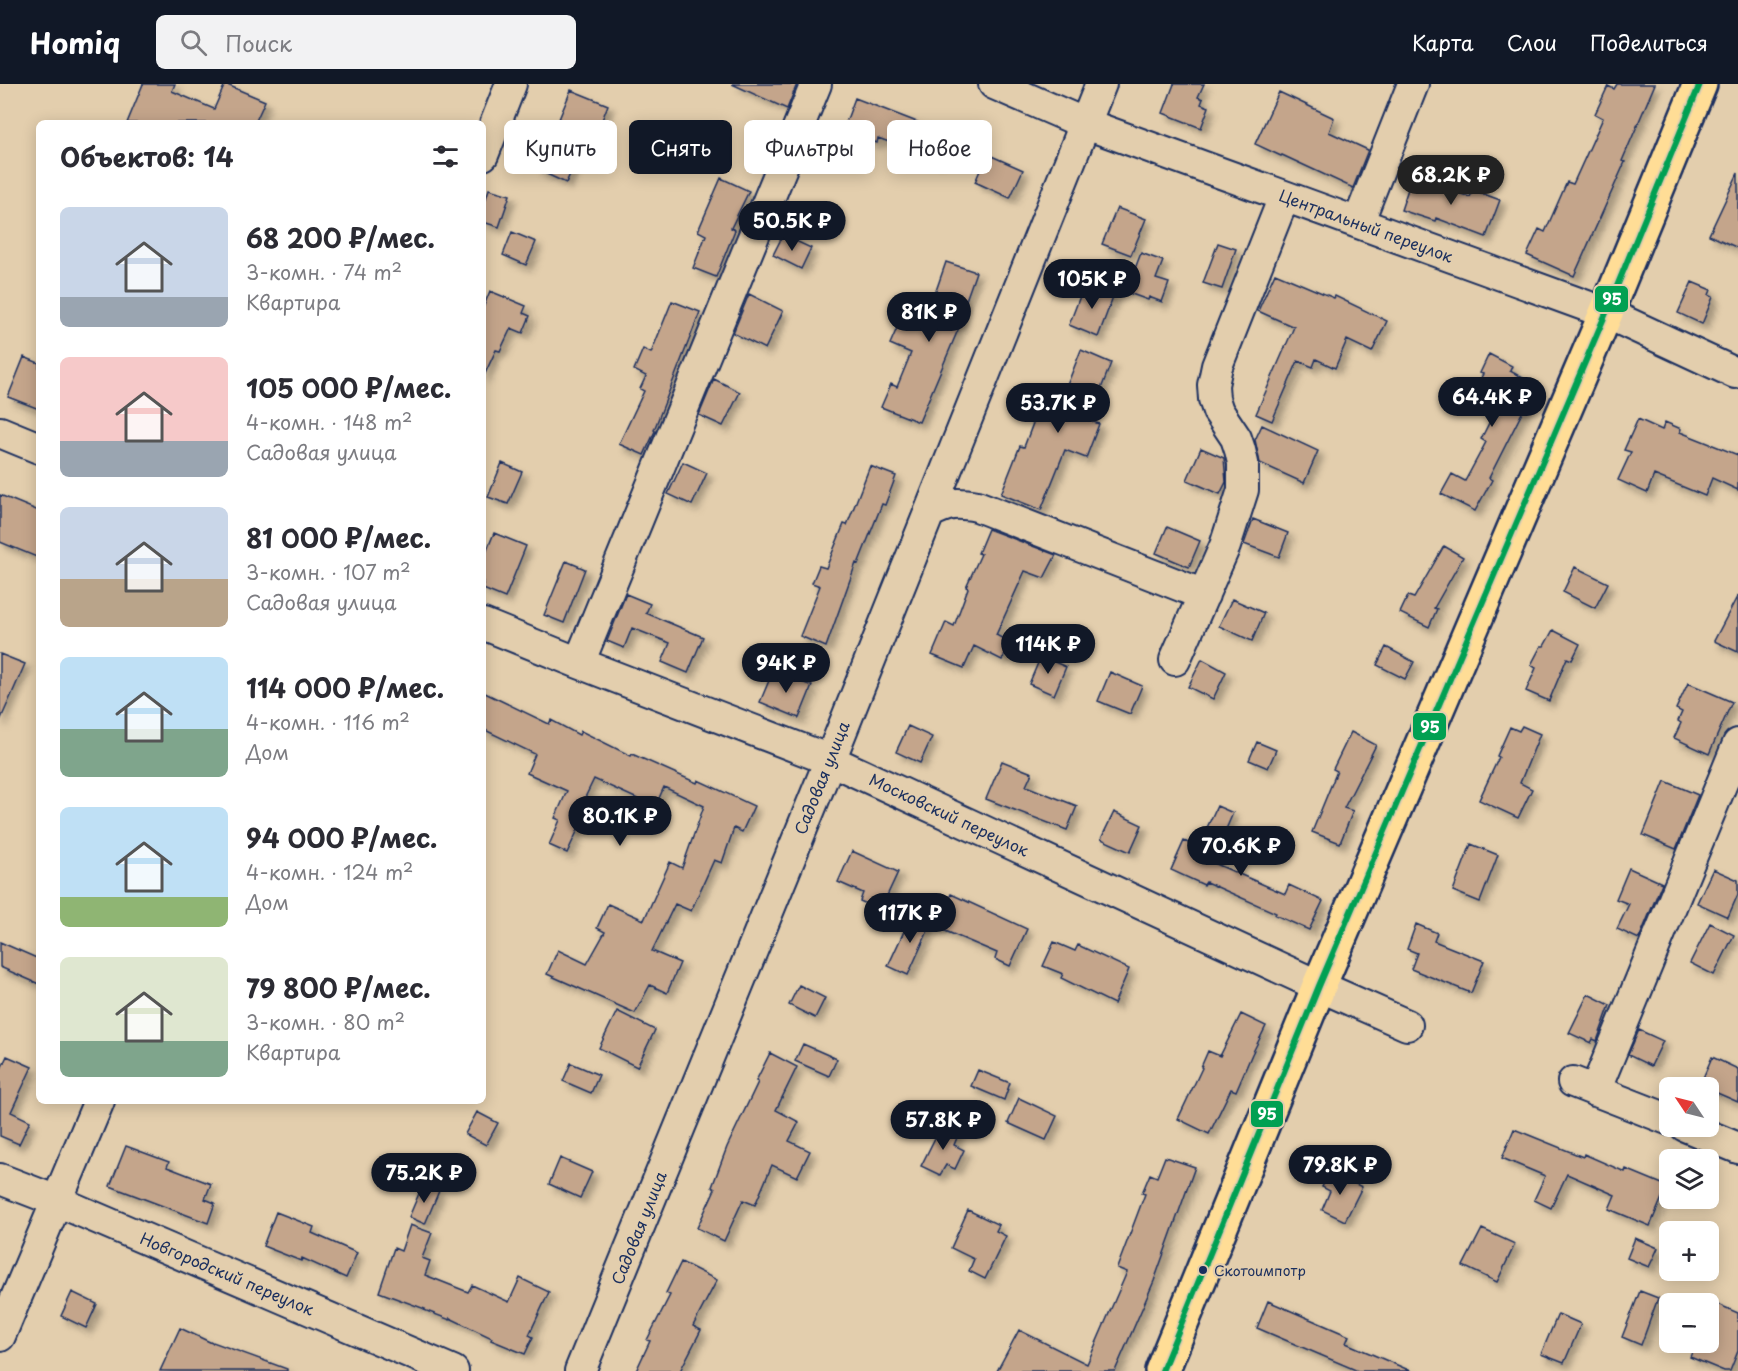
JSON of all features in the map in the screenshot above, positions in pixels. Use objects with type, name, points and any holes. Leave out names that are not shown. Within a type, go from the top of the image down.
[{"type":"main road","points":[[1162,1371],[1319,986],[1606,313],[1700,84]]},
{"type":"street","points":[[486,147],[511,84]]},
{"type":"street","points":[[579,663],[816,84]]},
{"type":"street","name":"Центральный переулок","points":[[993,84],[1086,124],[1606,313],[1735,373]]},
{"type":"street","name":"Садовая улица","points":[[580,1371],[830,760],[1101,84]]},
{"type":"street","points":[[1358,223],[1413,84]]},
{"type":"street","points":[[1175,660],[1225,546],[1244,490],[1240,450],[1236,438],[1218,411],[1213,385],[1217,366],[1284,197]]},
{"type":"street","points":[[0,432],[36,447]]},
{"type":"street","points":[[929,513],[945,504],[960,503],[977,506],[1204,595]]},
{"type":"street","name":"Московский переулок","points":[[486,625],[830,760],[1407,1025]]},
{"type":"street","points":[[1659,1116],[1584,1086],[1738,744]]},
{"type":"street","points":[[0,1336],[98,1104]]},
{"type":"street","points":[[1712,1137],[1738,1148]]},
{"type":"street","name":"Новгородский переулок","points":[[0,1179],[57,1201],[453,1371]]},
{"type":"building","points":[[143,84],[175,84],[172,91],[214,109],[225,84],[265,101],[256,120],[128,120]]},
{"type":"building","points":[[732,84],[797,84],[787,109]]},
{"type":"building","points":[[1174,84],[1204,84],[1198,97],[1203,99],[1201,104],[1209,107],[1201,128],[1163,113]]},
{"type":"building","points":[[1617,84],[1655,84],[1622,161],[1625,162],[1574,276],[1527,255],[1539,229],[1545,232],[1567,182],[1573,184],[1603,118],[1595,114],[1608,86],[1614,89]]},
{"type":"building","points":[[571,90],[608,105],[602,120],[559,120]]},
{"type":"building","points":[[1279,92],[1334,118],[1329,132],[1368,150],[1353,188],[1255,144]]},
{"type":"building","points":[[855,98],[912,120],[887,120],[887,141],[878,138],[877,143],[875,142],[875,120],[847,120]]},
{"type":"building","points":[[992,156],[1023,170],[1010,198],[975,182],[978,174],[992,174]]},
{"type":"building","points":[[1738,173],[1738,248],[1709,235]]},
{"type":"building","points":[[547,174],[570,174],[566,183]]},
{"type":"building","points":[[1412,177],[1470,197],[1473,190],[1500,200],[1486,237],[1436,218],[1435,221],[1401,210]]},
{"type":"building","points":[[721,178],[749,191],[731,228],[735,230],[716,277],[693,268],[706,235],[698,231]]},
{"type":"building","points":[[489,189],[510,195],[499,227],[486,223],[486,198]]},
{"type":"building","points":[[1117,208],[1146,219],[1131,255],[1102,244]]},
{"type":"building","points":[[512,232],[536,242],[526,265],[503,255]]},
{"type":"building","points":[[783,235],[811,248],[801,269],[773,255]]},
{"type":"building","points":[[1218,243],[1236,249],[1222,289],[1203,283]]},
{"type":"building","points":[[1141,253],[1163,261],[1156,279],[1169,283],[1162,302],[1149,297],[1148,300],[1126,292]]},
{"type":"building","points":[[946,262],[976,272],[960,317],[963,318],[919,422],[881,407],[891,384],[897,387],[911,353],[890,344],[901,319],[913,324],[922,304],[930,308]]},
{"type":"building","points":[[1275,273],[1334,298],[1335,296],[1387,321],[1372,352],[1347,340],[1335,368],[1316,359],[1313,367],[1298,361],[1272,421],[1256,414],[1294,327],[1258,311]]},
{"type":"building","points":[[1692,282],[1711,290],[1709,295],[1713,297],[1702,324],[1678,313]]},
{"type":"building","points":[[1085,283],[1114,294],[1098,337],[1069,325]]},
{"type":"building","points":[[490,291],[526,306],[523,313],[530,316],[523,333],[511,328],[500,351],[496,350],[486,372],[486,301]]},
{"type":"building","points":[[749,294],[783,311],[765,349],[733,333]]},
{"type":"building","points":[[672,301],[700,312],[644,455],[619,444],[644,391],[640,389],[646,376],[634,370],[643,349],[651,353]]},
{"type":"building","points":[[1081,350],[1111,363],[1089,420],[1099,424],[1086,458],[1065,450],[1041,510],[1001,494],[1020,446],[1024,447],[1041,402],[1058,408]]},
{"type":"building","points":[[1489,354],[1512,366],[1510,371],[1536,385],[1475,511],[1441,494],[1452,474],[1465,481],[1486,442],[1481,439],[1495,411],[1473,400],[1476,394],[1473,393],[1483,374],[1480,373]]},
{"type":"building","points":[[24,357],[36,362],[36,408],[8,397]]},
{"type":"building","points":[[714,379],[740,392],[723,426],[699,415]]},
{"type":"building","points":[[1638,419],[1662,430],[1665,422],[1681,429],[1680,432],[1738,455],[1738,490],[1712,478],[1705,496],[1654,475],[1647,493],[1618,480],[1631,452],[1624,450]]},
{"type":"building","points":[[1262,425],[1318,451],[1304,483],[1260,463],[1255,440]]},
{"type":"building","points":[[1201,448],[1224,458],[1226,482],[1220,494],[1187,480]]},
{"type":"building","points":[[683,462],[707,473],[692,505],[668,494]]},
{"type":"building","points":[[502,463],[522,472],[508,504],[488,497]]},
{"type":"building","points":[[870,466],[896,476],[858,564],[856,563],[826,647],[800,636],[820,586],[812,583],[819,566],[826,568],[844,524],[847,525]]},
{"type":"building","points":[[0,495],[36,510],[36,557],[0,542]]},
{"type":"building","points":[[1253,519],[1288,533],[1279,557],[1244,544]]},
{"type":"building","points":[[1167,527],[1200,541],[1189,567],[1156,553]]},
{"type":"building","points":[[988,529],[1056,555],[1044,578],[1025,571],[996,635],[1011,643],[1002,660],[974,646],[964,668],[932,655],[946,622],[954,626]]},
{"type":"building","points":[[494,533],[526,546],[505,598],[486,590],[486,553]]},
{"type":"building","points":[[1444,546],[1463,557],[1434,608],[1437,609],[1429,627],[1400,613],[1408,596],[1414,598]]},
{"type":"building","points":[[566,561],[585,569],[564,623],[544,615]]},
{"type":"building","points":[[1575,567],[1608,583],[1595,608],[1563,592]]},
{"type":"building","points":[[626,594],[650,604],[646,613],[703,637],[688,673],[662,662],[670,643],[632,628],[624,648],[607,641]]},
{"type":"building","points":[[1738,595],[1738,652],[1714,641]]},
{"type":"building","points":[[1232,599],[1264,613],[1252,641],[1219,626]]},
{"type":"building","points":[[1553,630],[1580,644],[1572,660],[1567,658],[1549,701],[1526,691],[1536,668],[1531,665]]},
{"type":"building","points":[[1386,647],[1414,662],[1405,679],[1377,665]]},
{"type":"building","points":[[0,654],[25,664],[0,721]]},
{"type":"building","points":[[1041,656],[1066,667],[1054,695],[1029,684]]},
{"type":"building","points":[[1202,659],[1226,672],[1213,699],[1188,687]]},
{"type":"building","points":[[773,671],[812,686],[799,718],[760,702]]},
{"type":"building","points":[[1110,672],[1142,686],[1130,714],[1098,701]]},
{"type":"building","points":[[1688,683],[1732,702],[1709,754],[1674,738],[1681,723],[1678,721],[1682,712],[1676,709]]},
{"type":"building","points":[[486,693],[549,724],[551,720],[579,735],[581,731],[631,756],[632,754],[697,783],[698,780],[754,806],[742,832],[734,828],[722,863],[714,860],[691,911],[675,904],[652,951],[680,963],[667,993],[650,985],[635,1013],[547,974],[558,950],[587,964],[605,932],[597,928],[608,904],[644,920],[670,862],[682,868],[704,806],[664,787],[655,807],[594,779],[577,814],[584,817],[567,853],[549,845],[560,820],[555,818],[567,791],[527,773],[535,754],[486,730]]},
{"type":"building","points":[[908,726],[932,737],[920,763],[896,752]]},
{"type":"building","points":[[1522,726],[1540,734],[1520,783],[1532,789],[1518,818],[1479,800],[1510,727],[1519,731]]},
{"type":"building","points":[[1351,732],[1376,745],[1344,808],[1353,811],[1340,843],[1312,832],[1337,771],[1333,769]]},
{"type":"building","points":[[1257,742],[1276,750],[1268,768],[1249,760]]},
{"type":"building","points":[[1002,761],[1032,773],[1026,786],[1077,806],[1067,830],[986,799]]},
{"type":"building","points":[[1665,781],[1698,795],[1676,849],[1643,835]]},
{"type":"building","points":[[1217,806],[1233,813],[1215,855],[1217,856],[1214,863],[1285,894],[1289,885],[1323,901],[1309,930],[1206,882],[1204,885],[1171,870],[1184,841],[1198,847]]},
{"type":"building","points":[[1114,812],[1142,825],[1130,852],[1101,839]]},
{"type":"building","points":[[1471,844],[1498,855],[1480,902],[1453,891]]},
{"type":"building","points":[[852,851],[898,872],[885,900],[880,898],[876,908],[860,901],[863,893],[838,882]]},
{"type":"building","points":[[1629,868],[1662,883],[1639,939],[1617,929],[1629,904],[1616,899]]},
{"type":"building","points":[[1713,869],[1738,880],[1738,894],[1728,917],[1697,903]]},
{"type":"building","points":[[951,894],[1027,929],[1010,966],[995,959],[997,953],[936,927]]},
{"type":"building","points":[[912,914],[932,922],[908,975],[888,966]]},
{"type":"building","points":[[1710,923],[1734,935],[1714,975],[1690,963]]},
{"type":"building","points":[[1416,924],[1437,933],[1434,941],[1484,961],[1471,993],[1411,969],[1417,953],[1407,949]]},
{"type":"building","points":[[0,942],[36,958],[36,983],[0,967]]},
{"type":"building","points":[[1054,942],[1075,951],[1078,945],[1129,969],[1114,1004],[1061,978],[1063,974],[1043,966]]},
{"type":"building","points":[[799,985],[825,998],[815,1018],[789,1005]]},
{"type":"building","points":[[1588,994],[1610,1005],[1597,1041],[1593,1039],[1591,1043],[1569,1033]]},
{"type":"building","points":[[617,1011],[655,1030],[637,1067],[599,1048]]},
{"type":"building","points":[[1241,1014],[1266,1026],[1236,1091],[1231,1089],[1209,1134],[1178,1119],[1208,1051],[1220,1056]]},
{"type":"building","points":[[1639,1030],[1663,1041],[1651,1066],[1628,1055]]},
{"type":"building","points":[[803,1044],[837,1059],[829,1076],[795,1061]]},
{"type":"building","points":[[770,1053],[797,1067],[776,1110],[799,1122],[789,1141],[810,1151],[797,1177],[772,1165],[755,1205],[743,1200],[724,1241],[697,1228],[715,1189],[712,1187],[727,1147]]},
{"type":"building","points":[[7,1056],[32,1067],[11,1112],[30,1121],[19,1144],[0,1136],[0,1071]]},
{"type":"building","points":[[1712,1057],[1738,1069],[1738,1102],[1719,1094],[1719,1077],[1703,1077]]},
{"type":"building","points":[[571,1063],[599,1075],[591,1093],[563,1081]]},
{"type":"building","points":[[978,1070],[1010,1083],[1004,1100],[971,1086]]},
{"type":"building","points":[[1019,1098],[1057,1116],[1046,1140],[1008,1123]]},
{"type":"building","points":[[477,1112],[498,1123],[486,1145],[465,1134]]},
{"type":"building","points":[[942,1124],[959,1133],[954,1145],[964,1150],[955,1169],[946,1165],[940,1175],[921,1166]]},
{"type":"building","points":[[1514,1129],[1583,1157],[1584,1154],[1625,1172],[1626,1169],[1659,1183],[1659,1205],[1650,1226],[1609,1209],[1615,1195],[1567,1174],[1551,1208],[1534,1200],[1545,1176],[1502,1158]]},
{"type":"building","points":[[126,1146],[169,1162],[167,1167],[211,1184],[205,1199],[215,1203],[208,1223],[110,1186]]},
{"type":"building","points":[[1165,1157],[1195,1167],[1154,1281],[1115,1371],[997,1371],[1019,1330],[1087,1364],[1127,1272],[1117,1268],[1145,1194],[1142,1193],[1150,1174],[1157,1177]]},
{"type":"building","points":[[560,1158],[592,1172],[580,1198],[549,1184]]},
{"type":"building","points":[[1330,1171],[1362,1187],[1345,1221],[1322,1210],[1330,1191],[1322,1187]]},
{"type":"building","points":[[423,1184],[439,1191],[425,1224],[409,1217]]},
{"type":"building","points":[[968,1210],[999,1225],[996,1231],[1006,1236],[985,1279],[969,1271],[974,1259],[951,1248]]},
{"type":"building","points":[[276,1212],[314,1227],[312,1233],[357,1253],[346,1278],[302,1258],[301,1261],[263,1246]]},
{"type":"building","points":[[410,1225],[432,1233],[422,1258],[430,1261],[425,1275],[468,1292],[472,1285],[509,1302],[520,1278],[549,1292],[529,1335],[533,1337],[525,1354],[491,1340],[492,1338],[450,1318],[450,1320],[379,1292],[394,1248],[401,1251]]},
{"type":"building","points":[[1482,1229],[1515,1244],[1497,1282],[1463,1266]]},
{"type":"building","points":[[1635,1238],[1658,1248],[1649,1267],[1627,1258]]},
{"type":"building","points":[[681,1262],[717,1280],[693,1326],[701,1330],[680,1371],[636,1371],[650,1341],[647,1340],[670,1295],[666,1293]]},
{"type":"building","points":[[1640,1291],[1658,1298],[1641,1345],[1622,1337]]},
{"type":"building","points":[[72,1292],[97,1304],[86,1328],[61,1316]]},
{"type":"building","points":[[1268,1301],[1349,1336],[1346,1343],[1411,1371],[1358,1371],[1257,1328]]},
{"type":"building","points":[[1719,1305],[1738,1313],[1738,1351],[1730,1371],[1724,1371],[1690,1357],[1692,1353],[1719,1353]]},
{"type":"building","points":[[1558,1314],[1581,1324],[1564,1363],[1541,1354]]},
{"type":"building","points":[[180,1328],[212,1343],[287,1369],[287,1371],[160,1371]]},
{"type":"transit line","name":"95","points":[[1162,1371],[1319,986],[1606,313],[1700,84]]},
{"type":"place","name":"Скотоимпотр","points":[[1203,1270]]}]
